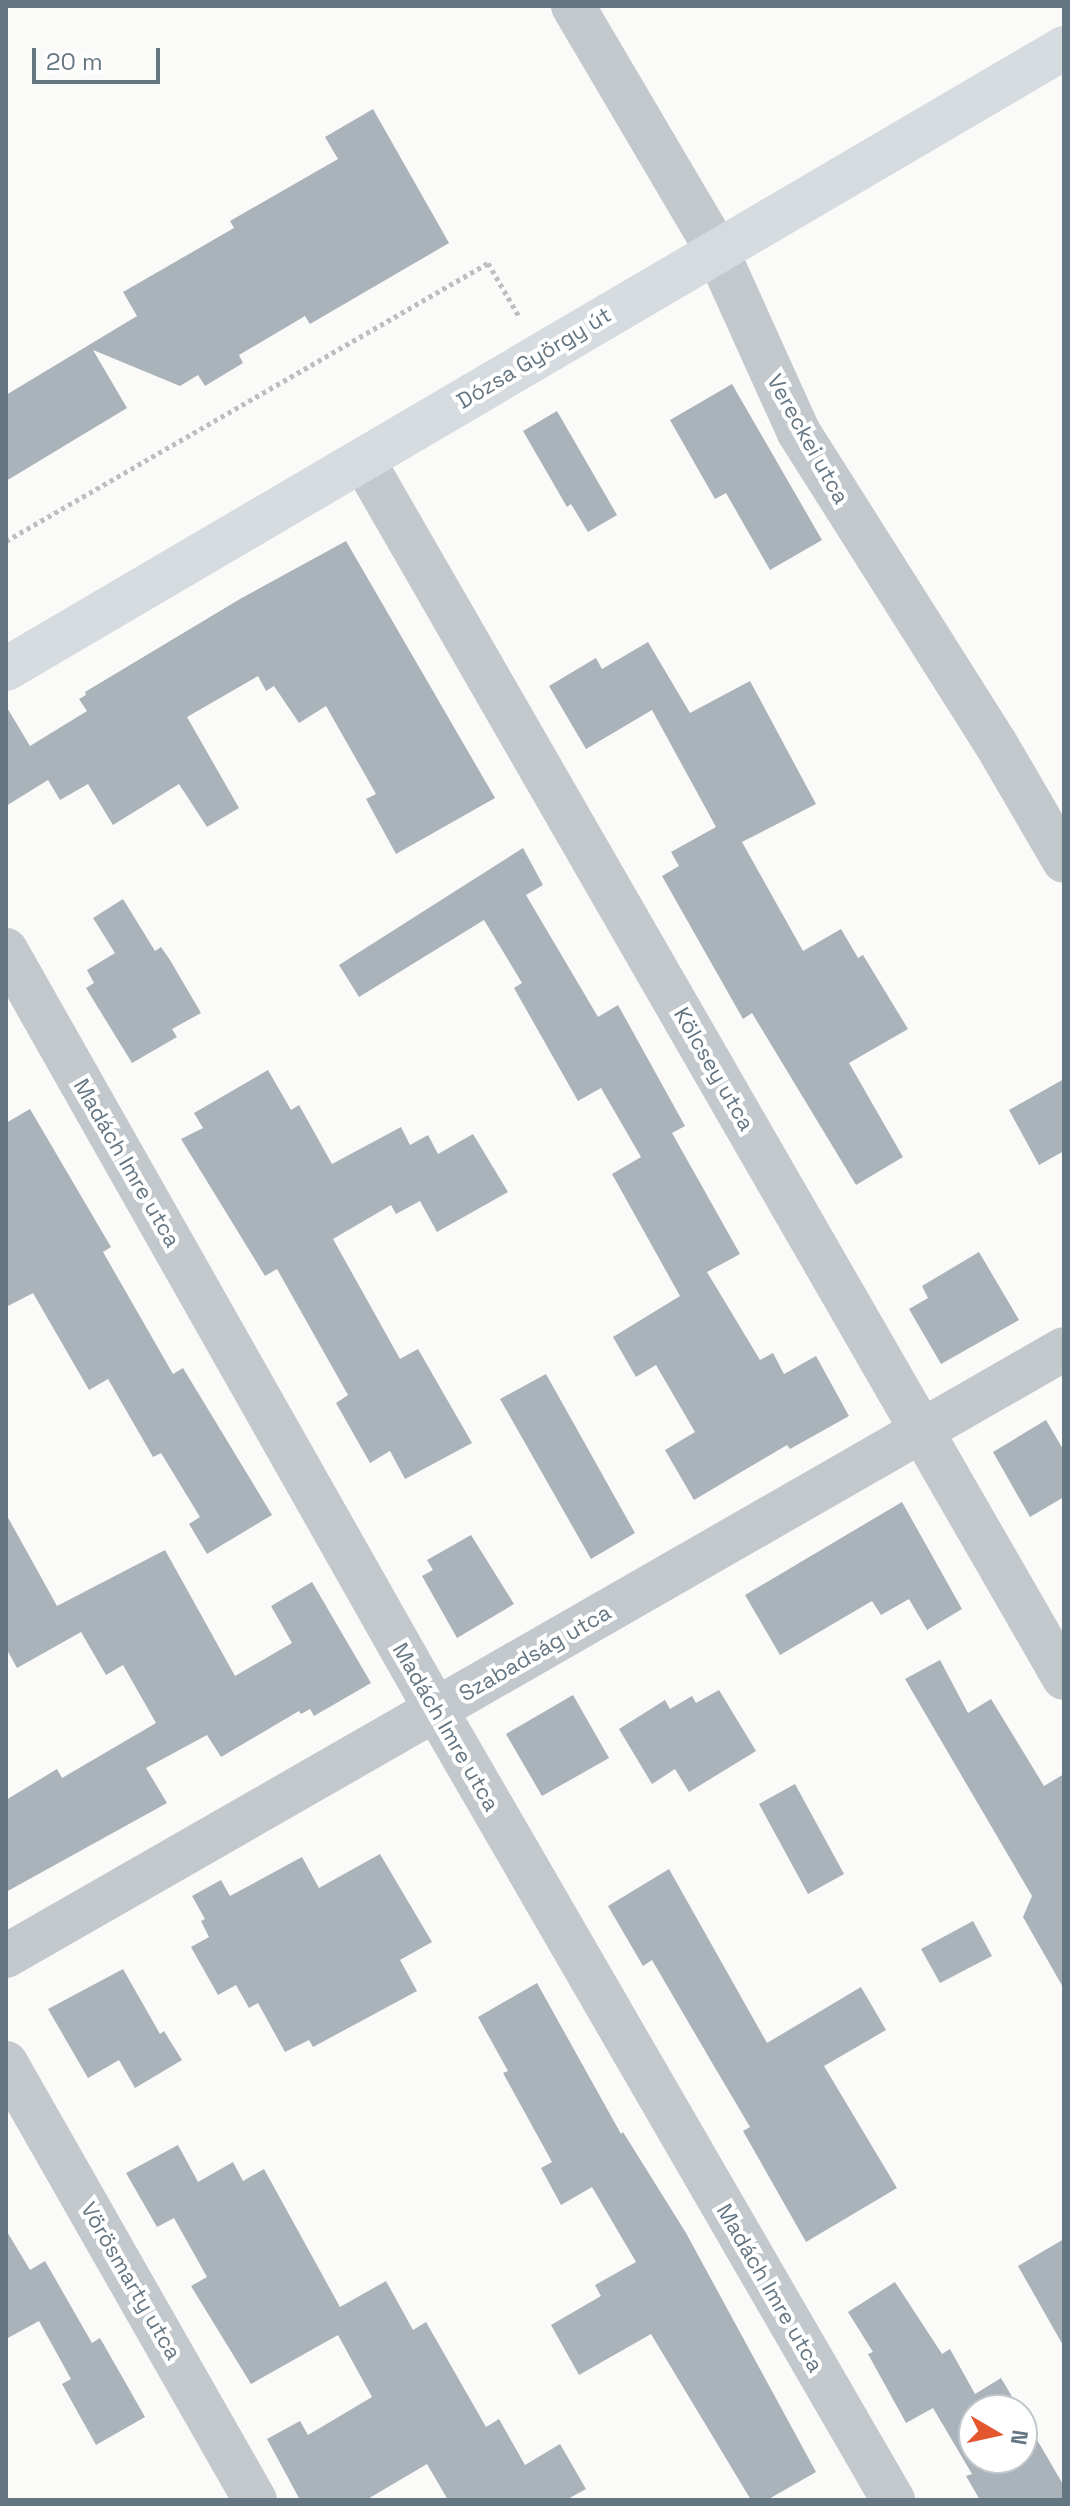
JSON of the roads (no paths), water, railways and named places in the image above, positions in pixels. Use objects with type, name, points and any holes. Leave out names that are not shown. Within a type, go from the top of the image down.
[{"type":"street","name":"Vereckei utca","points":[[573,6],[716,249],[798,431],[996,744],[1064,861]]},
{"type":"street","name":"Dózsa György út","points":[[6,669],[716,249],[1064,48]]},
{"type":"street","name":"Kölcsey utca","points":[[363,460],[1064,1678]]},
{"type":"street","name":"Madách Imre utca","points":[[6,950],[436,1710],[893,2500]]},
{"type":"street","name":"Szabadság utca","points":[[6,1956],[1064,1349]]},
{"type":"street","name":"Vörösmarty utca","points":[[6,2063],[255,2500]]}]
